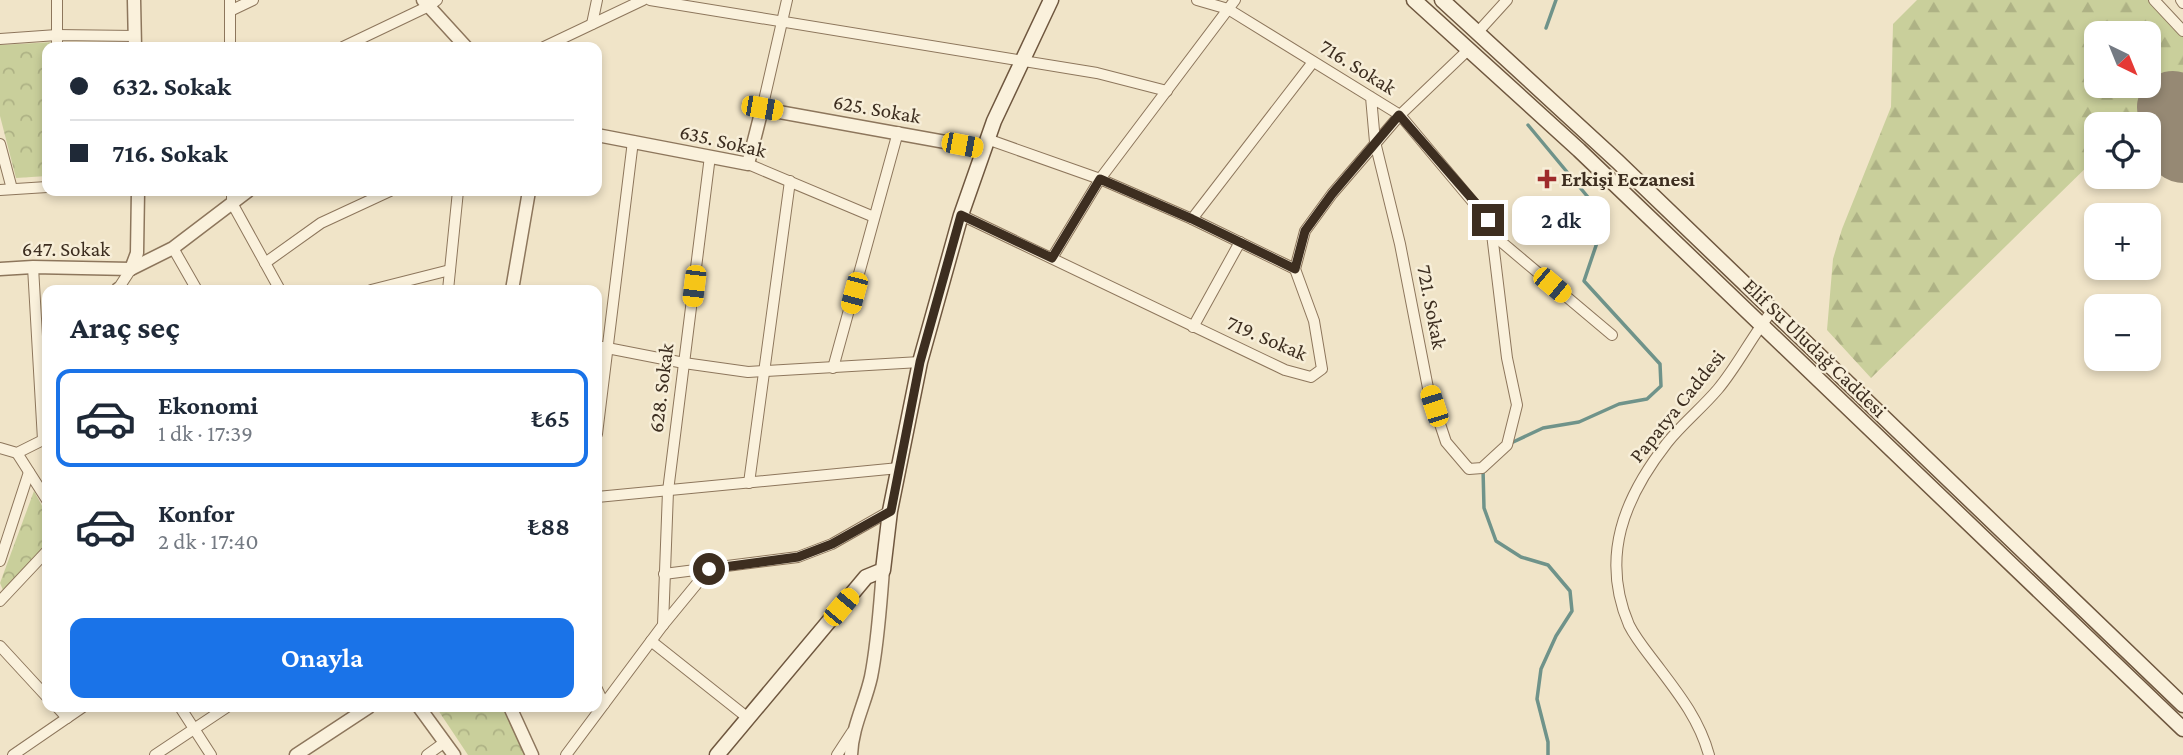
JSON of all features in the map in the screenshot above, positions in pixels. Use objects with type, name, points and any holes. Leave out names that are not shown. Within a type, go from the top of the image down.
[{"type":"main road","points":[[717,755],[866,578],[883,570],[891,511],[920,362],[961,215],[986,144],[1051,0]]},
{"type":"main road","name":"Elif Su Uludağ Caddesi","points":[[1414,0],[1579,150],[2183,729]]},
{"type":"main road","name":"Elif Su Uludağ Caddesi","points":[[1441,0],[1617,161],[2183,705]]},
{"type":"street","points":[[57,0],[57,42]]},
{"type":"street","points":[[0,39],[57,36],[135,42],[134,0]]},
{"type":"street","points":[[230,42],[230,6],[253,0]]},
{"type":"street","points":[[592,24],[597,0]]},
{"type":"street","points":[[554,42],[643,0]]},
{"type":"street","points":[[650,0],[1097,73],[1167,91]]},
{"type":"street","points":[[748,164],[787,0]]},
{"type":"street","name":"716. Sokak","points":[[1197,0],[1228,9],[1399,115],[1480,208],[1488,220],[1492,234],[1507,358],[1517,405],[1507,445]]},
{"type":"street","points":[[1052,258],[1100,179],[1235,0]]},
{"type":"street","points":[[1477,33],[1507,0]]},
{"type":"street","points":[[2154,0],[2183,31]]},
{"type":"street","points":[[353,42],[430,2],[462,42]]},
{"type":"street","points":[[986,144],[1100,179],[1192,219],[1295,269],[1305,231],[1332,194],[1399,115],[1468,50]]},
{"type":"street","points":[[1192,219],[1313,62]]},
{"type":"street","name":"721. Sokak","points":[[1371,97],[1376,142],[1428,388],[1446,442],[1469,469],[1482,468],[1507,445]]},
{"type":"street","name":"625. Sokak","points":[[762,108],[898,132],[986,144]]},
{"type":"street","points":[[833,368],[898,132]]},
{"type":"street","name":"635. Sokak","points":[[602,136],[748,164],[874,217]]},
{"type":"street","points":[[633,141],[602,347],[684,363],[763,372],[920,362]]},
{"type":"street","points":[[0,144],[12,189]]},
{"type":"street","name":"628. Sokak","points":[[663,625],[668,491],[710,156]]},
{"type":"street","points":[[750,483],[790,181]]},
{"type":"street","points":[[0,190],[42,187]]},
{"type":"street","points":[[121,285],[137,253],[138,196]]},
{"type":"street","points":[[265,263],[321,223],[379,196]]},
{"type":"street","points":[[448,285],[457,196]]},
{"type":"street","points":[[513,285],[528,196]]},
{"type":"street","points":[[131,269],[173,248],[232,197],[277,285]]},
{"type":"street","name":"719. Sokak","points":[[961,215],[1285,370],[1311,377],[1322,369],[1314,321],[1295,269]]},
{"type":"street","points":[[1492,234],[1612,335]]},
{"type":"street","points":[[1193,327],[1240,242]]},
{"type":"street","points":[[173,248],[194,285]]},
{"type":"street","points":[[33,267],[42,402]]},
{"type":"street","name":"647. Sokak","points":[[0,269],[131,269]]},
{"type":"street","points":[[391,285],[450,270]]},
{"type":"street","name":"Papatya Caddesi","points":[[1709,755],[1694,715],[1630,627],[1616,583],[1618,540],[1631,499],[1646,473],[1668,443],[1727,378],[1772,311]]},
{"type":"street","points":[[36,327],[42,334]]},
{"type":"street","points":[[17,453],[42,440]]},
{"type":"street","points":[[0,448],[17,453],[42,492]]},
{"type":"street","points":[[602,496],[899,468]]},
{"type":"street","points":[[0,561],[29,472]]},
{"type":"street","points":[[664,574],[798,557],[832,544],[891,511]]},
{"type":"street","points":[[0,601],[42,556]]},
{"type":"street","points":[[602,707],[709,569]]},
{"type":"street","points":[[851,755],[852,732],[873,666],[883,570]]},
{"type":"street","points":[[651,641],[748,718]]},
{"type":"street","points":[[0,646],[42,692]]},
{"type":"street","points":[[602,700],[604,704]]},
{"type":"street","points":[[62,712],[67,718]]},
{"type":"street","points":[[13,755],[76,712]]},
{"type":"street","points":[[183,712],[211,755]]},
{"type":"street","points":[[155,755],[220,712]]},
{"type":"street","points":[[296,755],[361,712]]},
{"type":"street","points":[[423,712],[454,755]]},
{"type":"street","points":[[512,712],[532,755]]},
{"type":"street","points":[[566,755],[598,712]]},
{"type":"street","points":[[836,755],[852,732]]},
{"type":"street","points":[[427,755],[445,742]]},
{"type":"green space","points":[[1917,0],[2150,0],[2183,33],[2183,73],[2161,95],[2161,21],[2084,21],[2084,98],[2158,98],[2143,112],[2084,112],[2084,170],[1871,378],[1827,330],[1833,259],[1842,229],[1891,107],[1893,24]]},
{"type":"green space","points":[[42,43],[42,176],[16,178],[0,116],[0,45]]},
{"type":"green space","points":[[34,491],[42,506],[42,550],[3,590],[0,583]]},
{"type":"green space","points":[[439,712],[506,712],[527,755],[468,755]]},
{"type":"waterway","points":[[1546,28],[1556,0]]},
{"type":"waterway","points":[[1511,443],[1543,428],[1579,422],[1619,404],[1647,399],[1661,386],[1660,364],[1584,281],[1602,228],[1592,202],[1528,125]]},
{"type":"waterway","points":[[1483,469],[1484,508],[1496,541],[1521,557],[1548,565],[1570,591],[1572,611],[1556,636],[1541,669],[1537,699],[1548,742],[1548,755]]},
{"type":"runway","points":[[2173,107],[2183,147]]},
{"type":"place","name":"Erkişi Eczanesi","points":[[1547,179]]},
{"type":"route","points":[[709,569],[798,557],[832,544],[891,511],[920,362],[961,215],[1052,258],[1100,179],[1192,219],[1295,269],[1305,231],[1332,194],[1399,115],[1488,220]]}]
